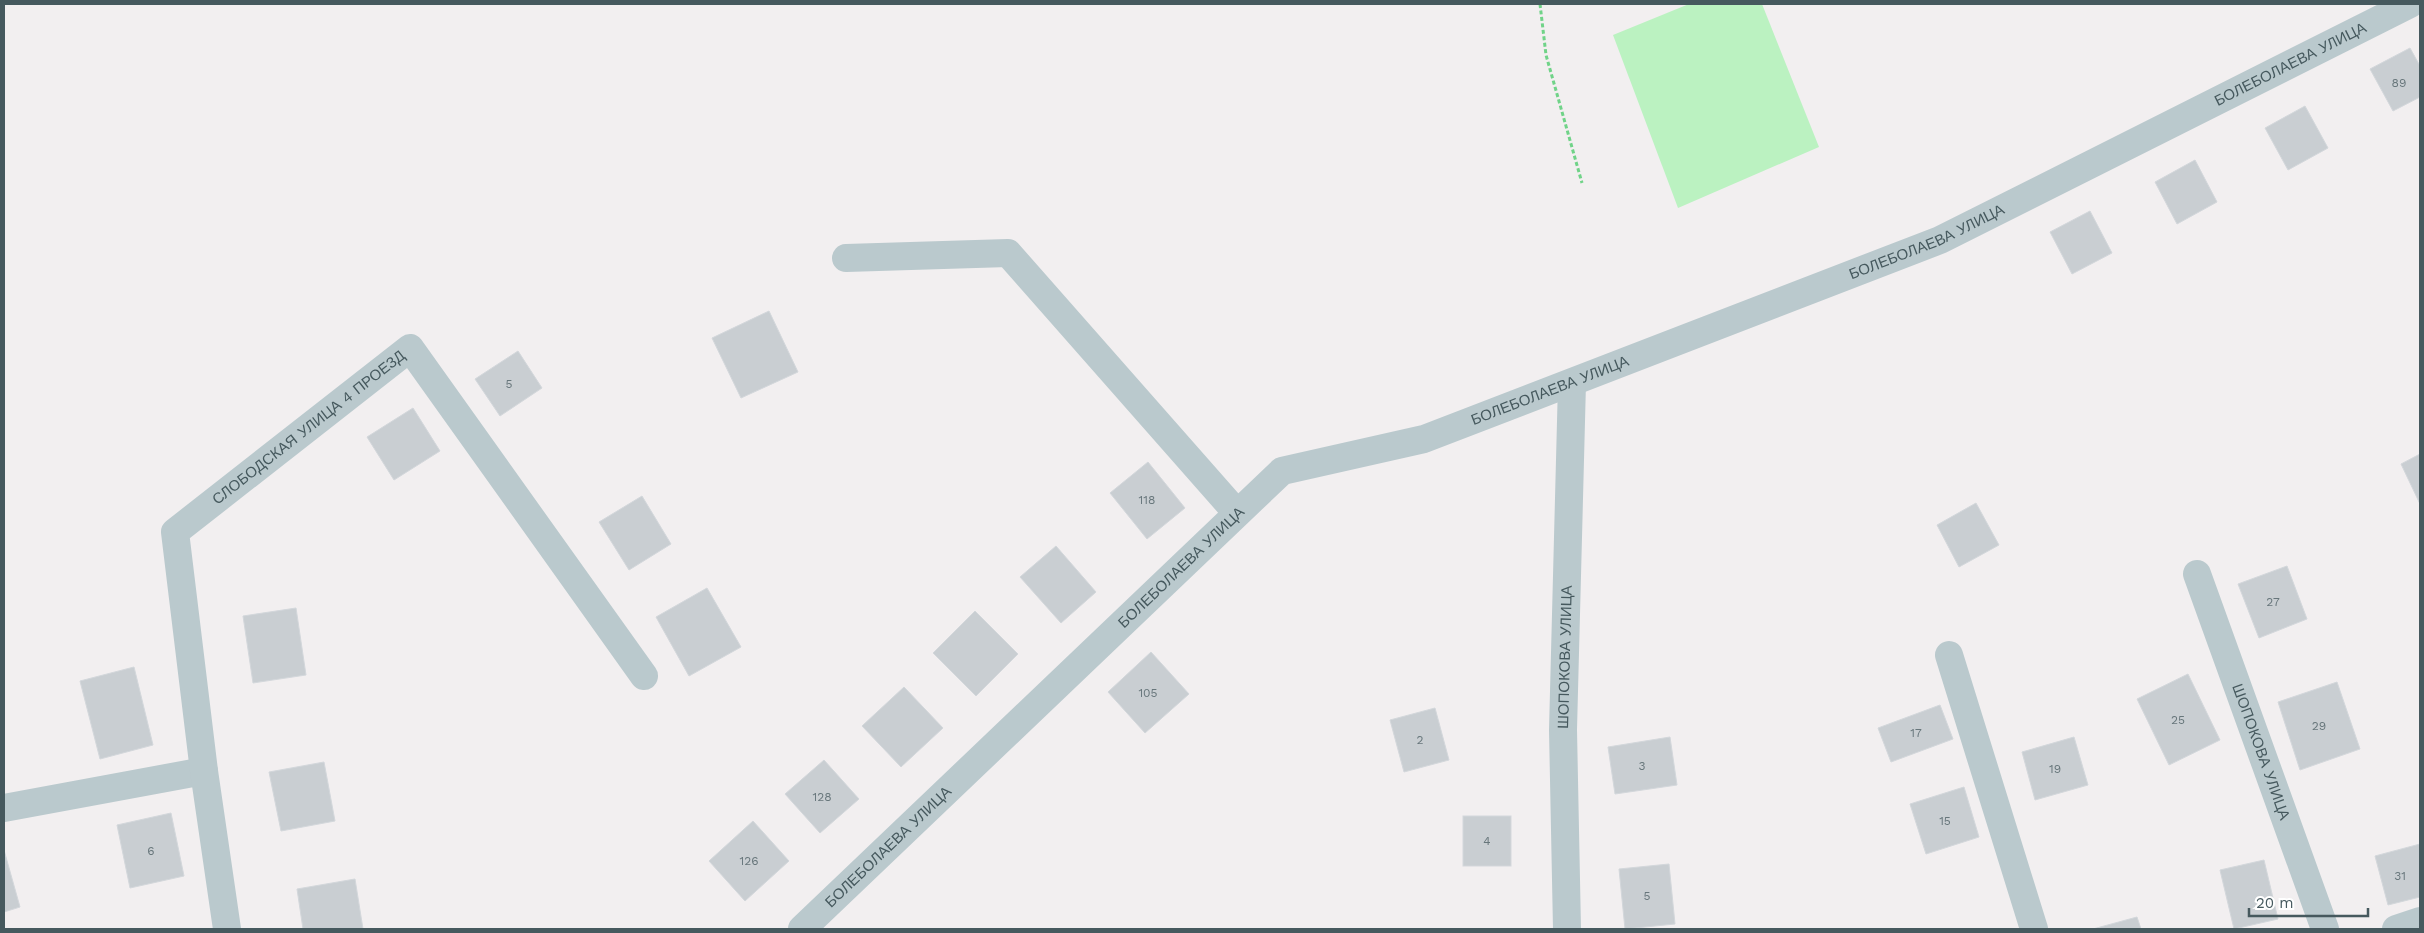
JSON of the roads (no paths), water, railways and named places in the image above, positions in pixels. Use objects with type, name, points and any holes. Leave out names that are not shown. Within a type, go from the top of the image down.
[{"type":"street","name":"БОЛЕБОЛАЕВА УЛИЦА","points":[[802,929],[1282,470],[1424,439],[1940,240],[2410,4]]},
{"type":"street","points":[[846,258],[1008,253],[1237,513]]},
{"type":"street","name":"СЛОБОДСКАЯ УЛИЦА 4 ПРОЕЗД","points":[[227,929],[204,771],[175,532],[410,348],[644,676]]},
{"type":"street","name":"ШОПОКОВА УЛИЦА","points":[[1567,929],[1563,730],[1572,383]]},
{"type":"street","name":"ШОПОКОВА УЛИЦА","points":[[2197,574],[2325,929]]},
{"type":"street","points":[[1949,655],[2034,929]]},
{"type":"street","points":[[4,808],[204,771]]},
{"type":"street","points":[[2396,929],[2420,922]]}]
